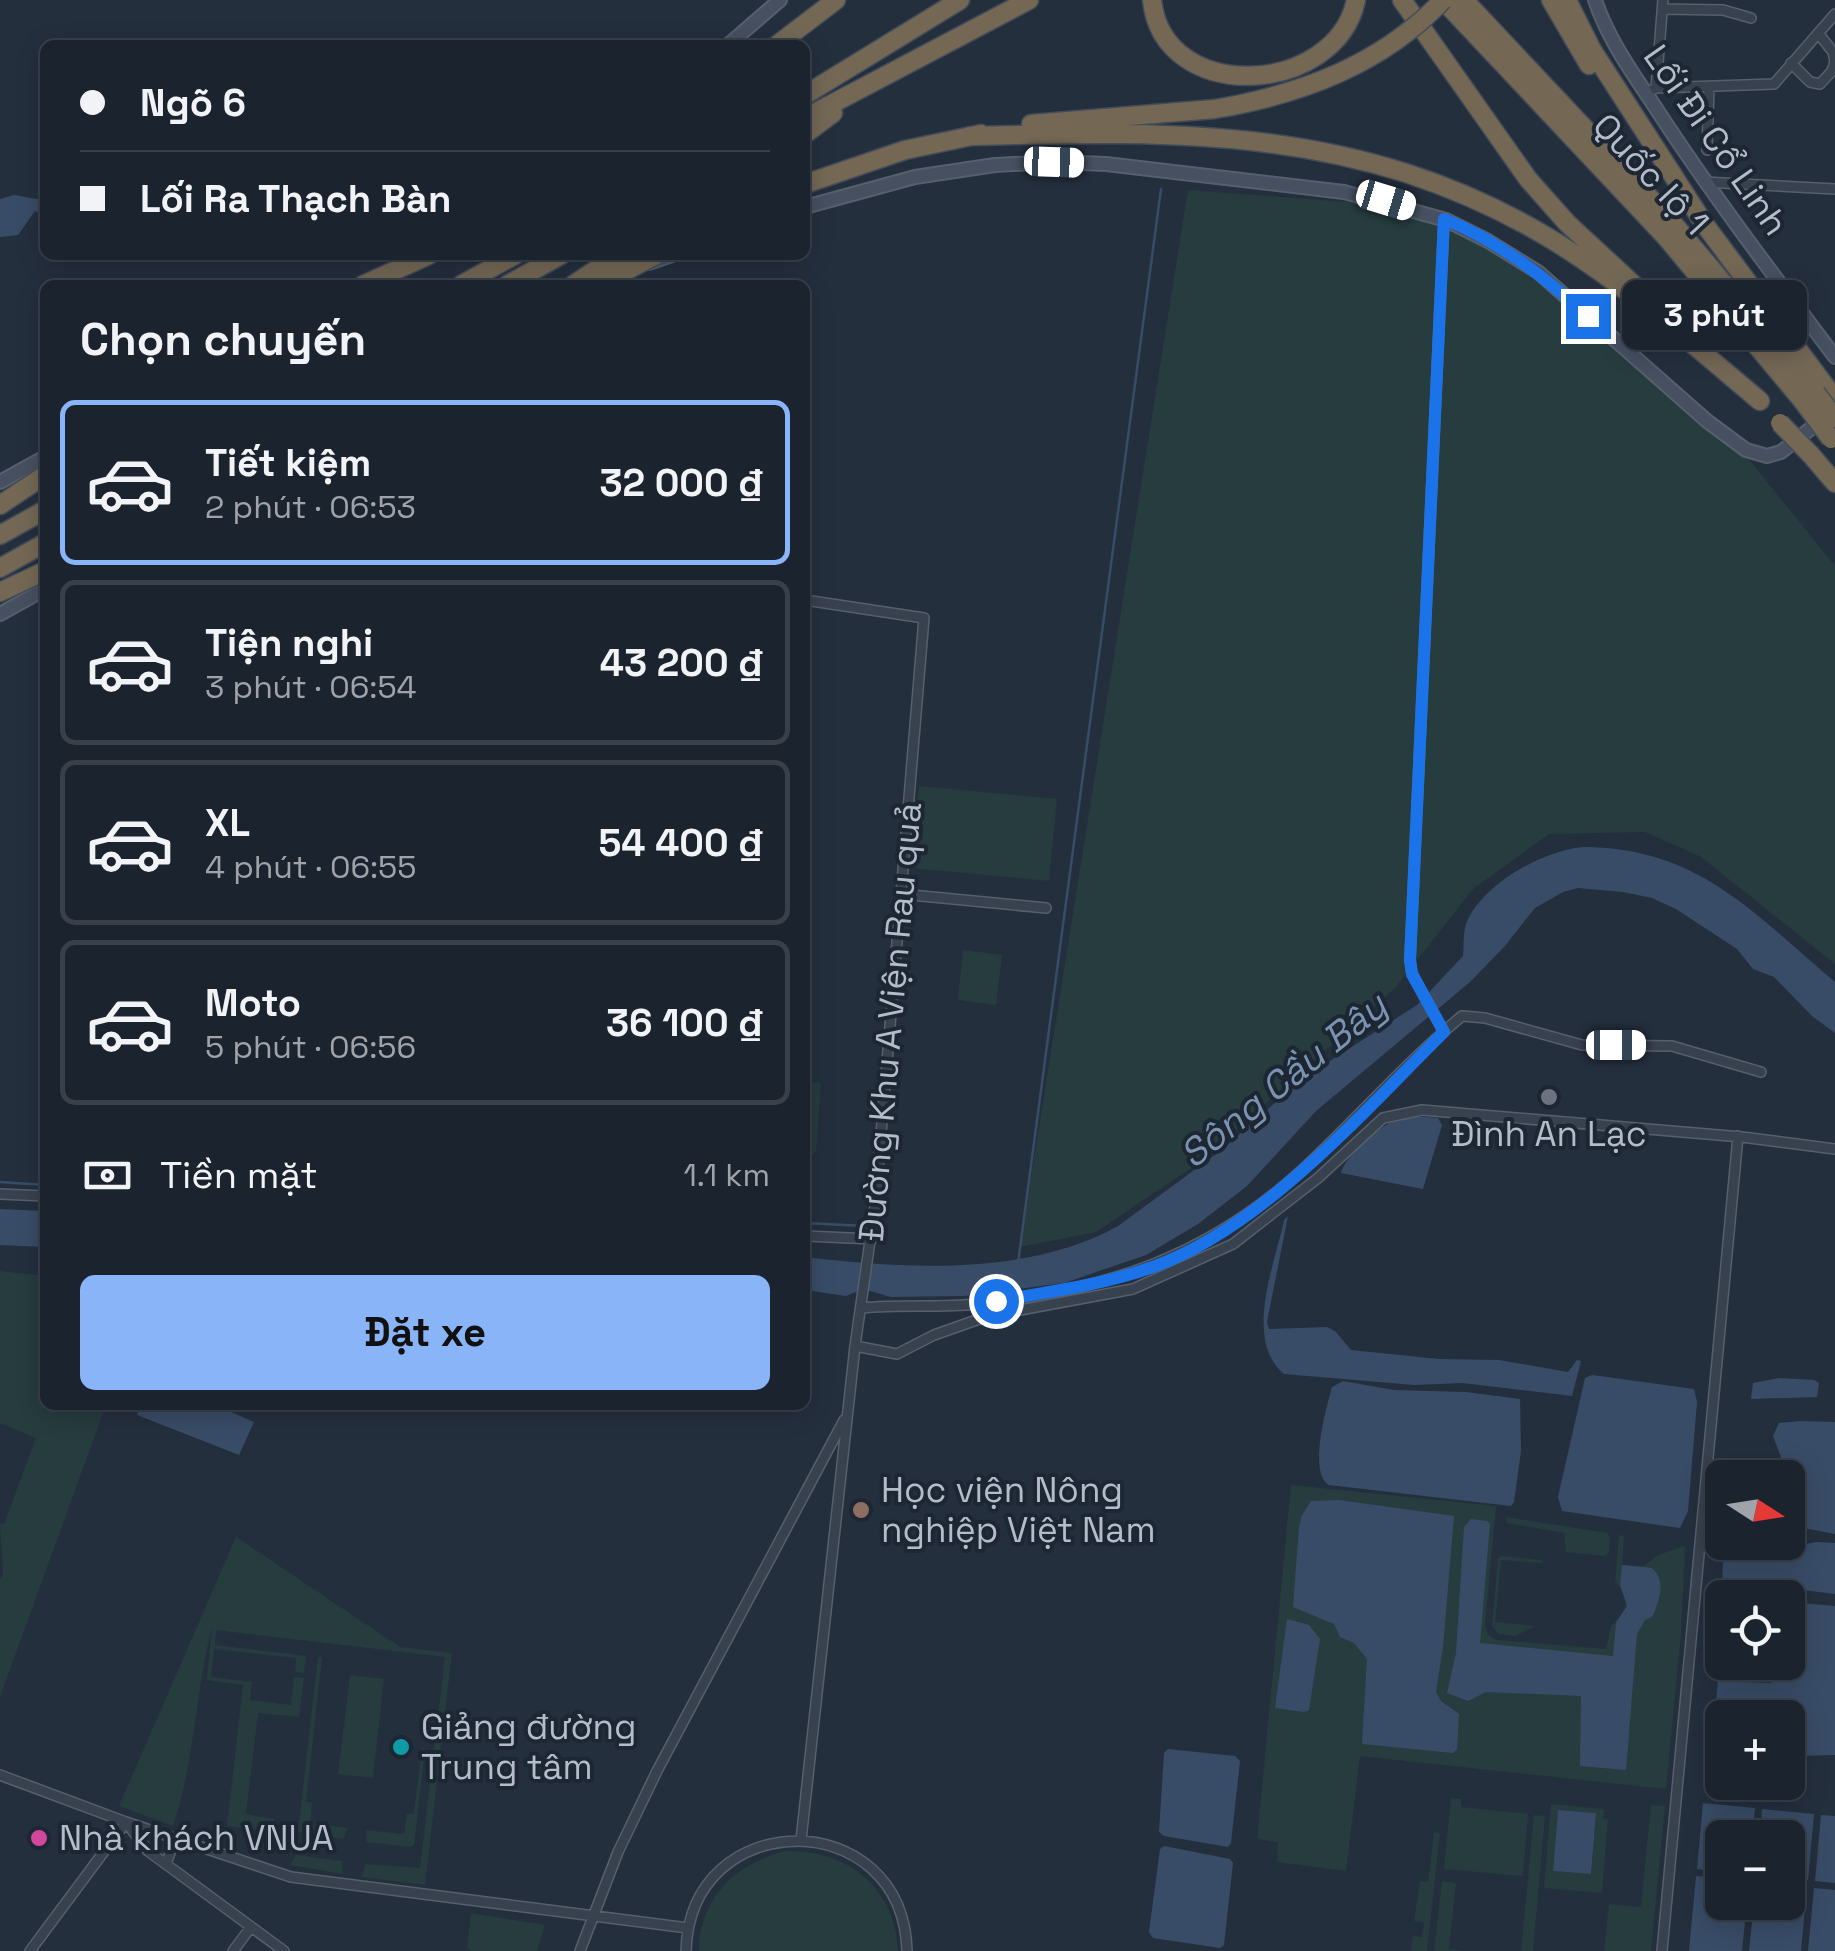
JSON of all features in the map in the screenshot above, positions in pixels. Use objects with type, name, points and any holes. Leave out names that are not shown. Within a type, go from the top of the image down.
[{"type":"highway","points":[[783,40],[821,0]]},
{"type":"highway","points":[[784,40],[836,0]]},
{"type":"highway","points":[[810,92],[960,0]]},
{"type":"highway","points":[[810,115],[1029,0]]},
{"type":"highway","points":[[1152,0],[1162,33],[1178,52],[1206,69],[1243,77],[1286,72],[1321,54],[1346,26],[1356,0]]},
{"type":"highway","points":[[1402,0],[1496,136],[1552,207],[1760,401],[1835,482]]},
{"type":"highway","points":[[810,182],[906,150],[970,136],[1050,122],[1215,109],[1273,98],[1343,73],[1394,43],[1443,0]]},
{"type":"highway","name":"Quốc lộ 1","points":[[1443,0],[1820,394]]},
{"type":"highway","name":"Quốc lộ 1","points":[[1464,0],[1666,215],[1820,394]]},
{"type":"highway","points":[[1552,0],[1597,77],[1683,190]]},
{"type":"highway","points":[[1567,0],[1592,50],[1835,418]]},
{"type":"highway","points":[[810,78],[859,60]]},
{"type":"highway","points":[[810,130],[870,85]]},
{"type":"highway","points":[[970,136],[1101,134],[1236,140],[1338,153],[1413,174],[1475,198],[1578,256],[1760,401]]},
{"type":"highway","points":[[372,280],[407,260]]},
{"type":"highway","points":[[374,280],[419,260]]},
{"type":"highway","points":[[470,280],[507,260]]},
{"type":"highway","points":[[516,280],[552,260]]},
{"type":"highway","points":[[580,280],[610,260]]},
{"type":"highway","points":[[608,280],[646,260]]},
{"type":"highway","points":[[1820,394],[1833,442]]},
{"type":"highway","points":[[0,505],[40,478]]},
{"type":"highway","points":[[0,534],[40,513]]},
{"type":"highway","points":[[0,568],[40,546]]},
{"type":"highway","points":[[0,592],[40,573]]},
{"type":"main road","points":[[734,40],[780,0]]},
{"type":"main road","name":"Lối Đi Cổ Linh","points":[[1595,0],[1605,29],[1651,91],[1705,182],[1835,357]]},
{"type":"main road","points":[[810,206],[930,174],[1054,162],[1316,187],[1386,200],[1444,219],[1538,272],[1735,444],[1767,456],[1781,452],[1835,409]]},
{"type":"main road","points":[[618,274],[658,260]]},
{"type":"main road","points":[[0,482],[40,460]]},
{"type":"main road","points":[[0,614],[40,592]]},
{"type":"street","points":[[1751,18],[1722,10],[1663,4],[1651,91],[1774,84],[1835,14]]},
{"type":"street","points":[[1791,63],[1810,82],[1820,84],[1832,72],[1833,52],[1818,33]]},
{"type":"street","points":[[1707,150],[1709,87]]},
{"type":"street","points":[[1705,182],[1835,189]]},
{"type":"street","points":[[1443,1029],[1417,984],[1410,960],[1444,219]]},
{"type":"street","name":"Đường Khu A Viện Rau quả","points":[[801,1840],[855,1346],[870,1261],[924,618],[810,601]]},
{"type":"street","points":[[901,894],[1046,908]]},
{"type":"street","points":[[863,1307],[975,1304],[1081,1287],[1156,1266],[1183,1254],[1286,1183],[1443,1029],[1460,1017],[1485,1018],[1582,1045],[1672,1046],[1761,1072]]},
{"type":"street","points":[[855,1346],[896,1354],[934,1334],[988,1316],[1132,1289],[1234,1244],[1318,1178],[1382,1118],[1396,1113],[1422,1110],[1738,1136],[1835,1149]]},
{"type":"street","points":[[1662,1951],[1738,1136]]},
{"type":"street","points":[[0,1194],[40,1196]]},
{"type":"street","points":[[810,1236],[872,1239]]},
{"type":"street","points":[[580,1951],[618,1852],[664,1757],[848,1414]]},
{"type":"street","points":[[0,1775],[258,1868],[324,1883],[688,1928]]},
{"type":"street","points":[[126,1822],[139,1842],[284,1951]]},
{"type":"street","points":[[30,1951],[126,1822]]},
{"type":"street","points":[[166,1864],[175,1839]]},
{"type":"street","points":[[686,1951],[688,1928],[704,1891],[728,1863],[761,1846],[801,1840],[843,1850],[874,1871],[899,1910],[907,1951]]},
{"type":"street","points":[[233,1951],[251,1927]]},
{"type":"green space","points":[[1188,190],[1388,205],[1478,237],[1533,277],[1751,462],[1835,566],[1835,964],[1701,857],[1645,832],[1549,834],[1473,889],[1395,988],[1200,1162],[1096,1232],[1020,1247]]},
{"type":"green space","points":[[919,786],[1057,799],[1049,881],[912,868]]},
{"type":"green space","points":[[963,950],[1002,955],[996,1005],[958,1000]]},
{"type":"green space","points":[[810,1082],[821,1083],[816,1151],[810,1157]]},
{"type":"green space","points":[[0,1271],[40,1275],[40,1410],[104,1410],[0,1697],[0,1523],[4,1524],[36,1438],[0,1423]]},
{"type":"green space","points":[[1291,1485],[1496,1506],[1485,1626],[1488,1635],[1496,1640],[1606,1649],[1611,1626],[1626,1605],[1615,1581],[1619,1535],[1624,1536],[1622,1565],[1644,1566],[1658,1555],[1685,1546],[1666,1789],[1360,1756],[1346,1871],[1277,1862],[1278,1842],[1257,1839]]},
{"type":"green space","points":[[1506,1517],[1607,1533],[1609,1552],[1605,1556],[1566,1552],[1564,1533],[1507,1523]]},
{"type":"green space","points":[[236,1537],[400,1647],[452,1653],[425,1885],[361,1877],[366,1864],[420,1868],[445,1657],[216,1630],[215,1645],[306,1656],[304,1673],[295,1672],[296,1658],[214,1649],[211,1677],[252,1682],[250,1700],[291,1705],[294,1677],[304,1678],[299,1717],[258,1713],[246,1814],[274,1819],[275,1831],[227,1826],[243,1685],[207,1680],[212,1627],[186,1777],[173,1826],[119,1806]]},
{"type":"green space","points":[[1501,1556],[1542,1560],[1501,1560],[1495,1622],[1536,1626],[1515,1636],[1499,1634],[1492,1626]]},
{"type":"green space","points":[[318,1657],[322,1657],[306,1801],[312,1803],[310,1823],[348,1828],[343,1839],[298,1832]]},
{"type":"green space","points":[[350,1675],[384,1679],[373,1778],[338,1774]]},
{"type":"green space","points":[[422,1748],[414,1845],[367,1842],[366,1830],[404,1834],[407,1814],[414,1814]]},
{"type":"green space","points":[[1451,1798],[1461,1799],[1461,1807],[1528,1814],[1523,1876],[1444,1869]]},
{"type":"green space","points":[[1551,1804],[1604,1809],[1603,1818],[1608,1819],[1602,1893],[1544,1888]],"holes":[[[1558,1810],[1596,1813],[1591,1874],[1553,1871]]]},
{"type":"green space","points":[[1651,1805],[1665,1806],[1651,1951],[1604,1951],[1609,1904],[1641,1907]]},
{"type":"green space","points":[[1534,1815],[1545,1816],[1533,1951],[1521,1951]]},
{"type":"green space","points":[[1434,1832],[1440,1833],[1427,1951],[1411,1951],[1413,1936],[1422,1937],[1424,1922],[1414,1921],[1420,1881],[1428,1882]]},
{"type":"green space","points":[[786,1851],[829,1857],[864,1877],[888,1909],[898,1951],[699,1951],[706,1915],[724,1885],[752,1864]]},
{"type":"green space","points":[[296,1855],[342,1861],[343,1874],[290,1865]]},
{"type":"green space","points":[[1442,1881],[1456,1883],[1449,1949],[1466,1951],[1434,1951]]},
{"type":"green space","points":[[471,1913],[545,1925],[537,1951],[472,1951],[467,1948]]},
{"type":"water","points":[[14,195],[40,200],[40,213],[35,211],[18,235],[0,237],[0,199]]},
{"type":"water","name":"Sông Cầu Bây","points":[[1566,850],[1623,850],[1659,858],[1721,888],[1835,982],[1835,1033],[1812,1016],[1774,977],[1753,969],[1737,949],[1676,909],[1652,898],[1578,888],[1535,908],[1470,982],[1316,1111],[1247,1186],[1198,1224],[1146,1255],[1064,1283],[964,1296],[891,1297],[863,1289],[846,1296],[810,1291],[810,1257],[924,1266],[1006,1261],[1045,1254],[1118,1226],[1223,1149],[1302,1079],[1417,1005],[1463,956],[1466,924],[1485,896],[1515,872]]},
{"type":"water","points":[[1438,1118],[1442,1125],[1423,1189],[1341,1173],[1355,1152],[1386,1125]]},
{"type":"water","points":[[0,1209],[40,1211],[40,1247],[0,1245]]},
{"type":"water","points":[[1288,1216],[1267,1322],[1269,1329],[1327,1327],[1351,1350],[1439,1359],[1499,1360],[1568,1372],[1577,1360],[1581,1361],[1572,1396],[1462,1383],[1414,1385],[1284,1374],[1265,1342],[1264,1322],[1269,1279]]},
{"type":"water","points":[[1592,1375],[1694,1389],[1697,1402],[1688,1511],[1680,1528],[1562,1511],[1558,1497],[1585,1378]]},
{"type":"water","points":[[1779,1378],[1814,1380],[1819,1383],[1817,1397],[1751,1399],[1753,1383]]},
{"type":"water","points":[[1343,1381],[1394,1390],[1466,1392],[1520,1399],[1521,1451],[1514,1502],[1511,1506],[1329,1485],[1320,1468],[1320,1440],[1332,1387]]},
{"type":"water","points":[[138,1410],[226,1410],[254,1422],[239,1455],[137,1415]]},
{"type":"water","points":[[1835,1422],[1835,1534],[1805,1528],[1805,1460],[1782,1460],[1773,1436],[1779,1423]]},
{"type":"water","points":[[1339,1500],[1454,1516],[1436,1692],[1441,1701],[1459,1714],[1457,1749],[1453,1753],[1362,1744],[1367,1659],[1354,1643],[1340,1637],[1334,1624],[1293,1607],[1302,1515],[1311,1501]]},
{"type":"water","points":[[1471,1519],[1490,1524],[1480,1643],[1613,1656],[1616,1622],[1627,1606],[1620,1585],[1622,1565],[1652,1568],[1657,1573],[1660,1591],[1653,1616],[1645,1620],[1637,1634],[1626,1770],[1580,1766],[1581,1696],[1486,1692],[1468,1701],[1447,1693],[1456,1653],[1464,1527]]},
{"type":"water","points":[[1835,1543],[1835,1594],[1805,1590],[1805,1580],[1722,1580],[1723,1560],[1805,1560],[1805,1544]]},
{"type":"water","points":[[1805,1603],[1835,1606],[1835,1755],[1805,1756],[1805,1700],[1716,1700],[1718,1680],[1805,1680]]},
{"type":"water","points":[[1287,1619],[1309,1625],[1320,1639],[1309,1710],[1304,1712],[1275,1708]]},
{"type":"water","points":[[1168,1749],[1235,1756],[1240,1761],[1228,1847],[1159,1832],[1164,1753]]},
{"type":"water","points":[[1703,1803],[1755,1808],[1754,1820],[1705,1820],[1705,1870],[1697,1869]]},
{"type":"water","points":[[1762,1809],[1814,1814],[1808,1880],[1805,1820],[1761,1820]]},
{"type":"water","points":[[1558,1810],[1596,1813],[1591,1874],[1553,1871]]},
{"type":"water","points":[[1821,1815],[1835,1816],[1835,1883],[1815,1881]]},
{"type":"water","points":[[1164,1846],[1230,1859],[1233,1863],[1224,1945],[1220,1948],[1153,1938],[1149,1932],[1160,1849]]},
{"type":"water","points":[[1696,1876],[1705,1877],[1705,1920],[1745,1920],[1742,1951],[1689,1951]]},
{"type":"water","points":[[1814,1888],[1835,1890],[1835,1951],[1808,1951]]},
{"type":"water","points":[[1752,1920],[1804,1920],[1801,1951],[1749,1951]]},
{"type":"waterway","points":[[1018,1263],[1161,189]]},
{"type":"waterway","points":[[0,1182],[40,1185]]},
{"type":"waterway","points":[[810,1223],[865,1226]]},
{"type":"place","name":"Đình An Lạc","points":[[1549,1097]]},
{"type":"place","name":"Học viện Nông nghiệp Việt Nam","points":[[861,1510]]},
{"type":"place","name":"Giảng đường Trung tâm","points":[[401,1747]]},
{"type":"place","name":"Nhà khách VNUA","points":[[39,1838]]},
{"type":"route","points":[[996,1301],[1126,1276],[1183,1254],[1256,1208],[1302,1170],[1444,1032],[1412,974],[1410,960],[1444,219],[1538,272],[1588,316]]}]
